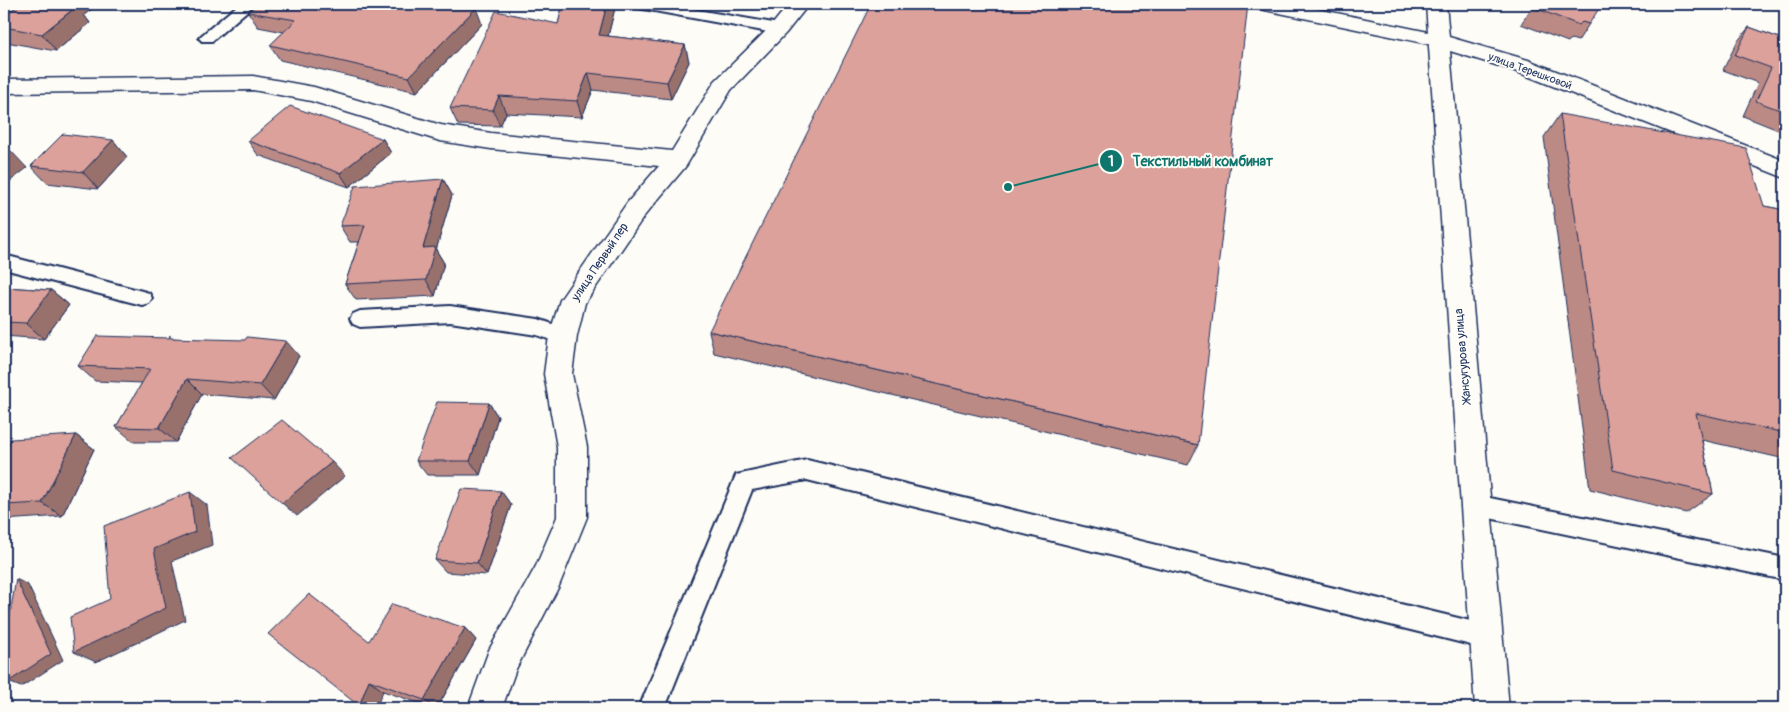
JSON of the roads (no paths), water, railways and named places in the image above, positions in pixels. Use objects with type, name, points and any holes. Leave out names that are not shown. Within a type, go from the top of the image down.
[{"type":"street","name":"улица Первый пер","points":[[485,708],[501,662],[548,575],[572,517],[572,447],[558,374],[563,336],[573,300],[636,210],[678,160],[723,86],[779,29],[799,4]]},
{"type":"street","name":"улица Терешковой","points":[[1265,4],[1438,40],[1520,65],[1785,170]]},
{"type":"street","name":"Жансугурова улица","points":[[1436,4],[1492,708]]},
{"type":"street","points":[[4,86],[253,83],[314,94],[440,133],[491,141],[678,160]]},
{"type":"lane","points":[[207,38],[248,4]]},
{"type":"lane","points":[[638,4],[779,29]]},
{"type":"lane","points":[[4,262],[142,298]]},
{"type":"lane","points":[[360,319],[450,314],[538,327],[563,336]]},
{"type":"lane","points":[[652,708],[744,482],[807,470],[1486,637]]},
{"type":"lane","points":[[1475,505],[1785,569]]},
{"type":"place","name":"Текстильный комбинат","points":[[1008,187]]}]
